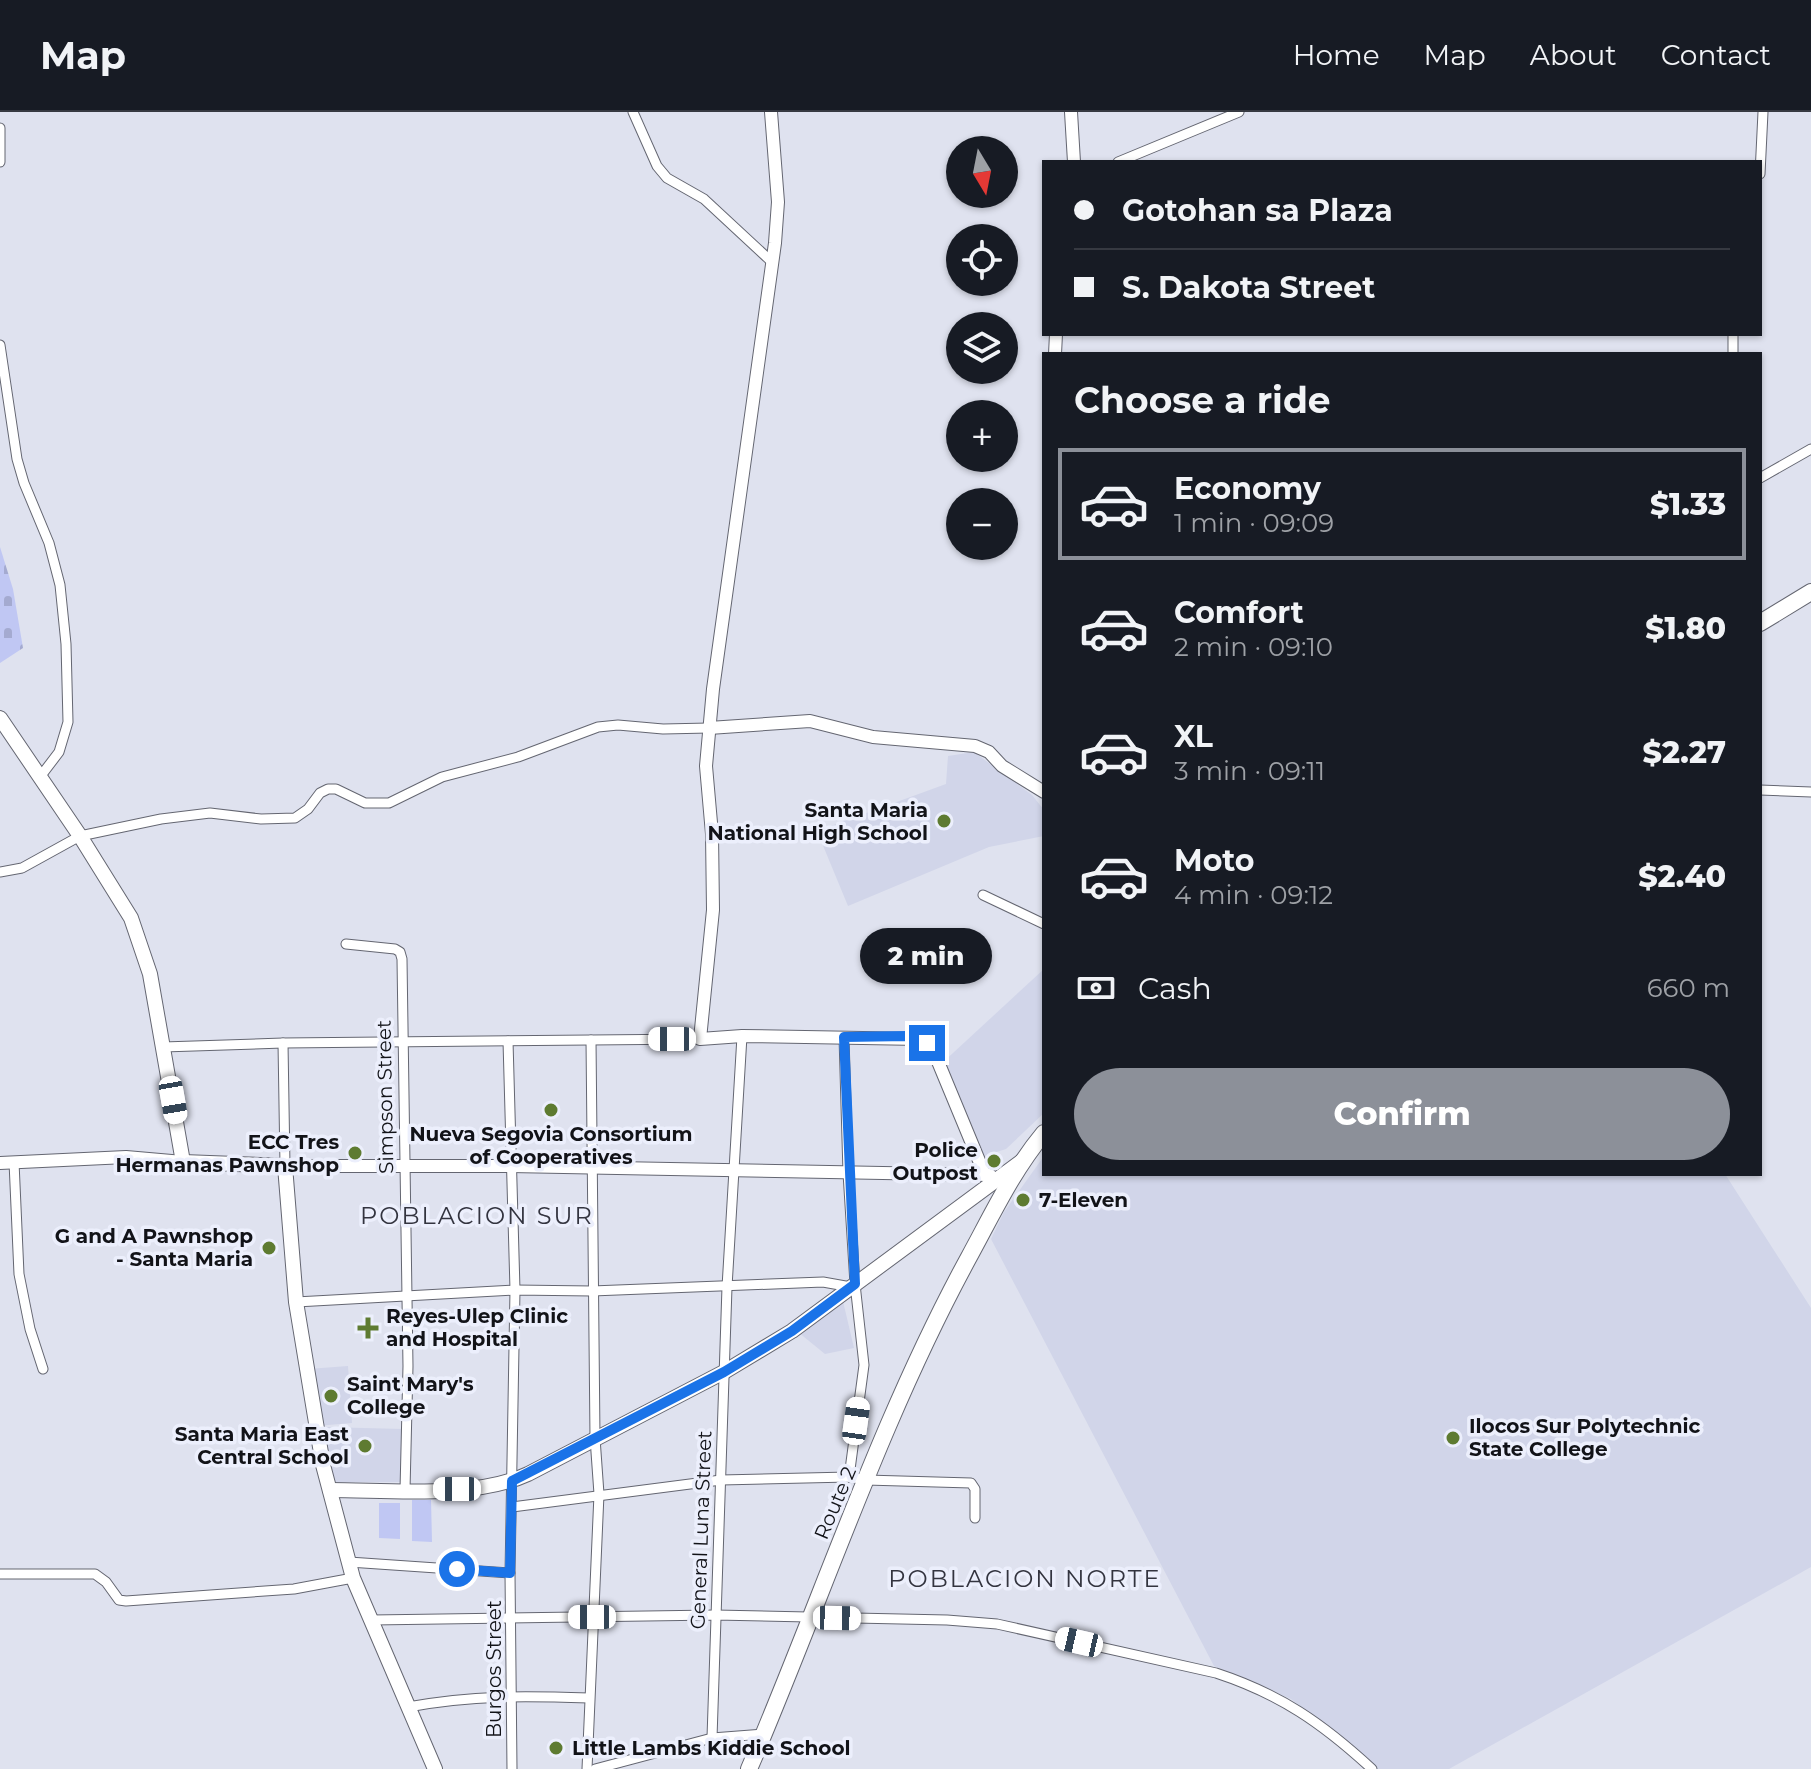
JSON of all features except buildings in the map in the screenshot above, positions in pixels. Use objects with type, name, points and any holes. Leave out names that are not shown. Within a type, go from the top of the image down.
[{"type":"highway","points":[[1762,622],[1811,592]]},
{"type":"highway","name":"Route 2","points":[[749,1769],[907,1383],[944,1306],[1022,1161],[1042,1136]]},
{"type":"main road","points":[[0,718],[131,918],[150,974],[183,1162],[285,1166],[296,1302],[317,1437],[330,1490],[353,1578],[435,1769]]},
{"type":"main road","points":[[330,1490],[457,1489],[512,1481],[724,1372],[792,1331],[1022,1161]]},
{"type":"street","points":[[633,112],[657,166],[667,178],[704,199],[773,263]]},
{"type":"street","points":[[700,1039],[713,910],[712,834],[706,766],[713,689],[773,263],[778,202],[771,112]]},
{"type":"street","points":[[1071,112],[1074,160]]},
{"type":"street","points":[[1123,160],[1239,112]]},
{"type":"street","points":[[1761,160],[1763,112]]},
{"type":"street","points":[[0,128],[0,162]]},
{"type":"street","points":[[0,345],[17,459],[53,557],[60,585],[66,644],[68,722],[59,752],[40,777]]},
{"type":"street","points":[[1762,477],[1811,449]]},
{"type":"street","points":[[0,872],[22,868],[80,836],[199,813],[289,819],[302,814],[320,793],[328,789],[336,789],[365,803],[389,803],[442,777],[518,757],[598,727],[618,725],[663,729],[710,724],[810,721],[873,737],[975,746],[989,752],[1002,766],[1042,791]]},
{"type":"street","points":[[1762,790],[1811,792]]},
{"type":"street","points":[[983,895],[1042,923]]},
{"type":"street","name":"Simpson Street","points":[[346,944],[400,952],[408,1366],[405,1490]]},
{"type":"street","points":[[163,1047],[742,1036],[908,1036],[927,1043],[934,1052],[985,1175]]},
{"type":"street","name":"General Luna Street","points":[[712,1738],[727,1287],[742,1036]]},
{"type":"street","points":[[844,1037],[853,1286],[864,1365],[849,1477]]},
{"type":"street","points":[[587,1769],[599,1494],[592,1291],[591,1040]]},
{"type":"street","name":"Burgos Street","points":[[508,1041],[515,1290],[510,1573],[512,1769]]},
{"type":"street","points":[[283,1043],[285,1166],[510,1166],[1001,1174]]},
{"type":"street","points":[[0,1163],[103,1157],[183,1162]]},
{"type":"street","points":[[14,1162],[19,1274],[30,1329],[43,1369]]},
{"type":"street","points":[[296,1302],[515,1290],[592,1291],[823,1282],[853,1286]]},
{"type":"street","points":[[512,1507],[721,1480],[849,1477],[971,1483],[975,1489],[975,1518]]},
{"type":"street","points":[[349,1562],[510,1573]]},
{"type":"street","points":[[0,1574],[95,1574],[106,1582],[119,1600],[126,1601],[294,1589],[353,1578]]},
{"type":"street","points":[[372,1620],[715,1615],[947,1620],[997,1624],[1216,1673],[1267,1692],[1294,1706],[1372,1769]]},
{"type":"street","points":[[408,1707],[470,1697],[589,1698]]},
{"type":"street","points":[[595,1769],[712,1738],[764,1734]]},
{"type":"shaded area","name":"Santa Maria National High School","points":[[974,752],[1032,795],[1042,808],[1042,836],[989,847],[848,906],[817,831],[946,784],[948,756]]},
{"type":"shaded area","points":[[1042,971],[1042,1115],[1006,1149],[978,1158],[940,1065]]},
{"type":"shaded area","name":"Ilocos Sur Polytechnic State College","points":[[1042,1159],[1042,1176],[1726,1176],[1811,1308],[1811,1567],[1449,1769],[1378,1769],[1291,1699],[1214,1666],[991,1239],[1004,1212]]},
{"type":"shaded area","points":[[842,1297],[854,1348],[825,1354],[798,1332]]},
{"type":"shaded area","name":"Saint Mary's College","points":[[348,1366],[352,1423],[316,1426],[308,1369]]},
{"type":"shaded area","name":"Santa Maria East Central School","points":[[324,1427],[403,1429],[400,1482],[336,1482],[330,1466]]},
{"type":"green space","points":[[0,547],[13,589],[23,648],[0,663]]},
{"type":"green space","points":[[412,1500],[431,1500],[432,1542],[412,1541]]},
{"type":"green space","points":[[379,1503],[400,1503],[400,1539],[379,1538]]},
{"type":"place","name":"Santa Maria National High School","points":[[944,821]]},
{"type":"place","name":"Nueva Segovia Consortium of Cooperatives","points":[[551,1110]]},
{"type":"place","name":"ECC Tres Hermanas Pawnshop","points":[[355,1153]]},
{"type":"place","name":"Police Outpost","points":[[994,1161]]},
{"type":"place","name":"7-Eleven","points":[[1023,1200]]},
{"type":"place","name":"G and A Pawnshop - Santa Maria","points":[[269,1248]]},
{"type":"place","name":"Reyes-Ulep Clinic and Hospital","points":[[368,1328]]},
{"type":"place","name":"Saint Mary's College","points":[[331,1396]]},
{"type":"place","name":"Ilocos Sur Polytechnic State College","points":[[1453,1438]]},
{"type":"place","name":"Santa Maria East Central School","points":[[365,1446]]},
{"type":"place","name":"Little Lambs Kiddie School","points":[[556,1748]]},
{"type":"district","name":"POBLACION SUR","points":[[477,1215]]},
{"type":"district","name":"POBLACION NORTE","points":[[1025,1578]]},
{"type":"route","points":[[457,1569],[510,1573],[512,1481],[724,1372],[792,1331],[855,1284],[844,1037],[908,1036],[927,1043]]}]
